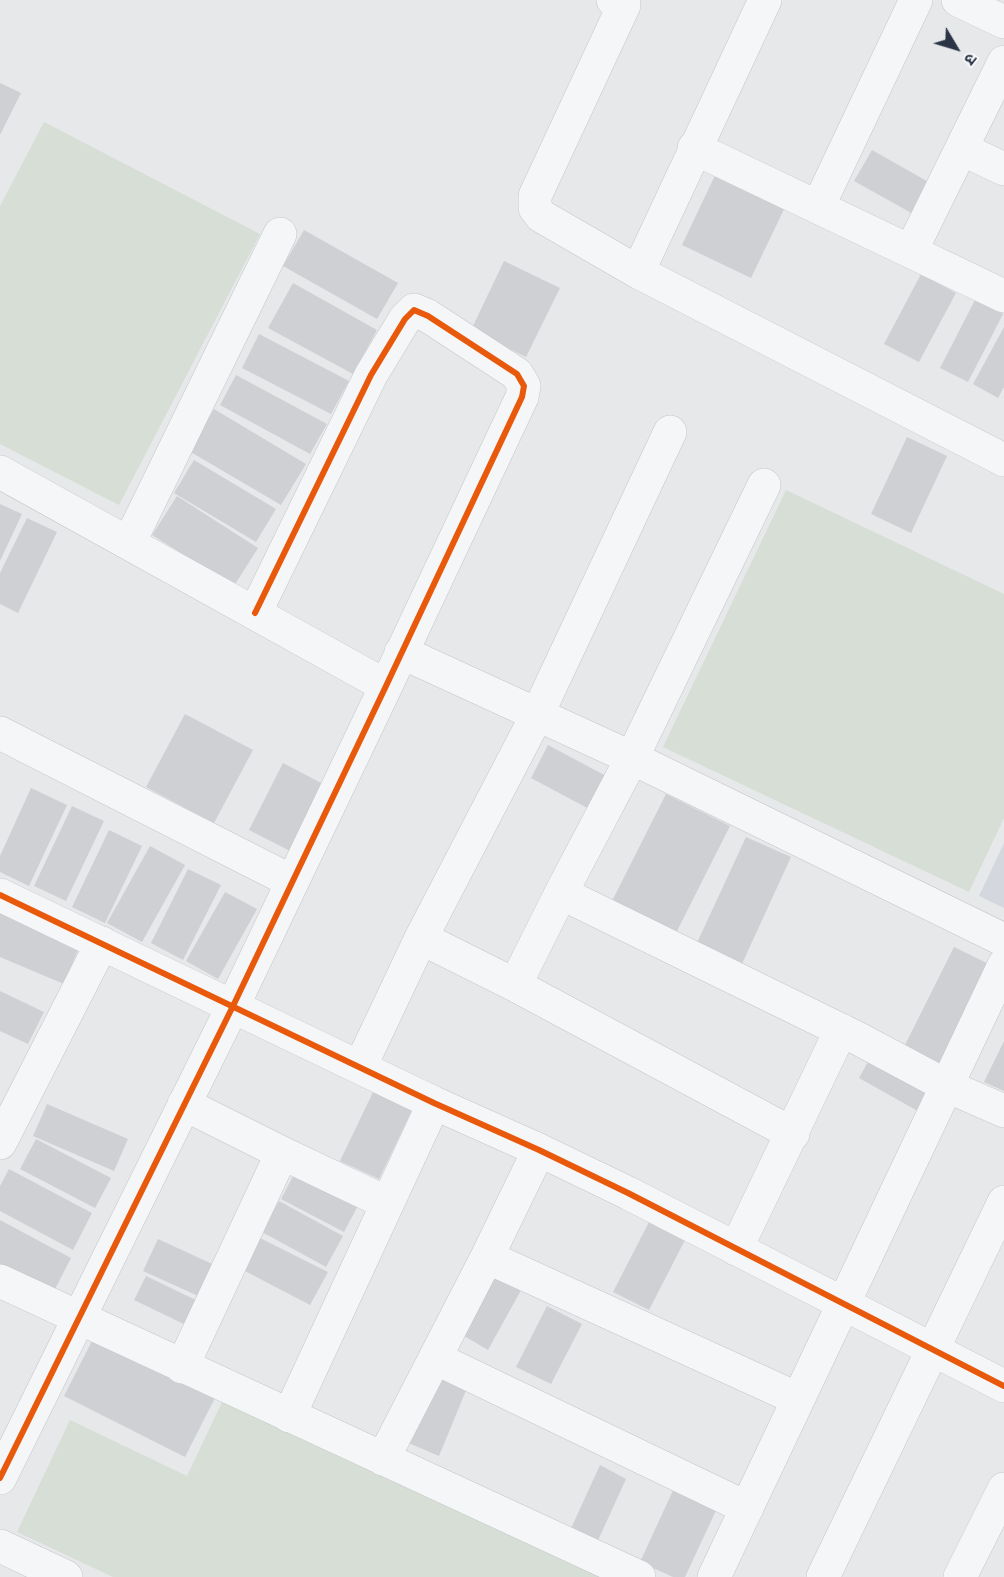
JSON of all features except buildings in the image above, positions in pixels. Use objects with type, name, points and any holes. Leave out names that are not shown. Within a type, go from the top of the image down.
[{"type":"street","points":[[638,272],[765,0]]},
{"type":"street","points":[[818,207],[916,0]]},
{"type":"street","points":[[958,0],[1004,22]]},
{"type":"street","points":[[622,2],[535,196],[535,208],[541,216],[638,272],[1004,460]]},
{"type":"street","points":[[911,251],[1004,62]]},
{"type":"street","points":[[694,148],[1004,296]]},
{"type":"street","points":[[962,149],[1004,169]]},
{"type":"street","points":[[129,543],[280,234]]},
{"type":"street","points":[[0,1479],[232,1006],[522,397],[524,386],[517,374],[428,316],[414,310],[405,319],[371,375],[255,613]]},
{"type":"street","points":[[360,1067],[421,938],[537,715],[670,432]]},
{"type":"street","points":[[0,472],[386,686]]},
{"type":"street","points":[[515,985],[632,758],[764,485]]},
{"type":"street","points":[[401,652],[632,758],[1004,940]]},
{"type":"street","points":[[0,734],[291,881]]},
{"type":"street","points":[[561,893],[841,1030],[947,1086],[1004,1111]]},
{"type":"street","points":[[0,895],[434,1103],[539,1150],[1004,1386]]},
{"type":"street","points":[[421,938],[515,985],[793,1134]]},
{"type":"street","points":[[0,1143],[102,943]]},
{"type":"street","points":[[714,1577],[1004,965]]},
{"type":"street","points":[[736,1249],[841,1030]]},
{"type":"street","points":[[290,1416],[434,1103]]},
{"type":"street","points":[[184,1104],[387,1203]]},
{"type":"street","points":[[383,1459],[487,1257],[539,1150]]},
{"type":"street","points":[[182,1367],[282,1153]]},
{"type":"street","points":[[823,1577],[1004,1202]]},
{"type":"street","points":[[487,1257],[798,1399]]},
{"type":"street","points":[[0,1281],[639,1577]]},
{"type":"street","points":[[435,1358],[747,1508]]},
{"type":"street","points":[[960,1577],[1001,1502]]},
{"type":"street","points":[[0,1546],[66,1577]]},
{"type":"shaded area","points":[[44,122],[260,234],[119,505],[0,444],[0,206]]},
{"type":"shaded area","points":[[786,490],[1004,594],[1004,818],[969,892],[663,747]]},
{"type":"shaded area","points":[[1004,843],[1004,908],[979,896]]},
{"type":"shaded area","points":[[224,1398],[605,1577],[113,1577],[17,1532],[70,1420],[187,1476]]},
{"type":"cycle path","points":[[0,1478],[233,1006],[522,397],[524,386],[517,374],[428,316],[414,310],[405,319],[371,375],[255,613]]},
{"type":"cycle path","points":[[0,895],[434,1103],[628,1193],[1004,1386]]}]
